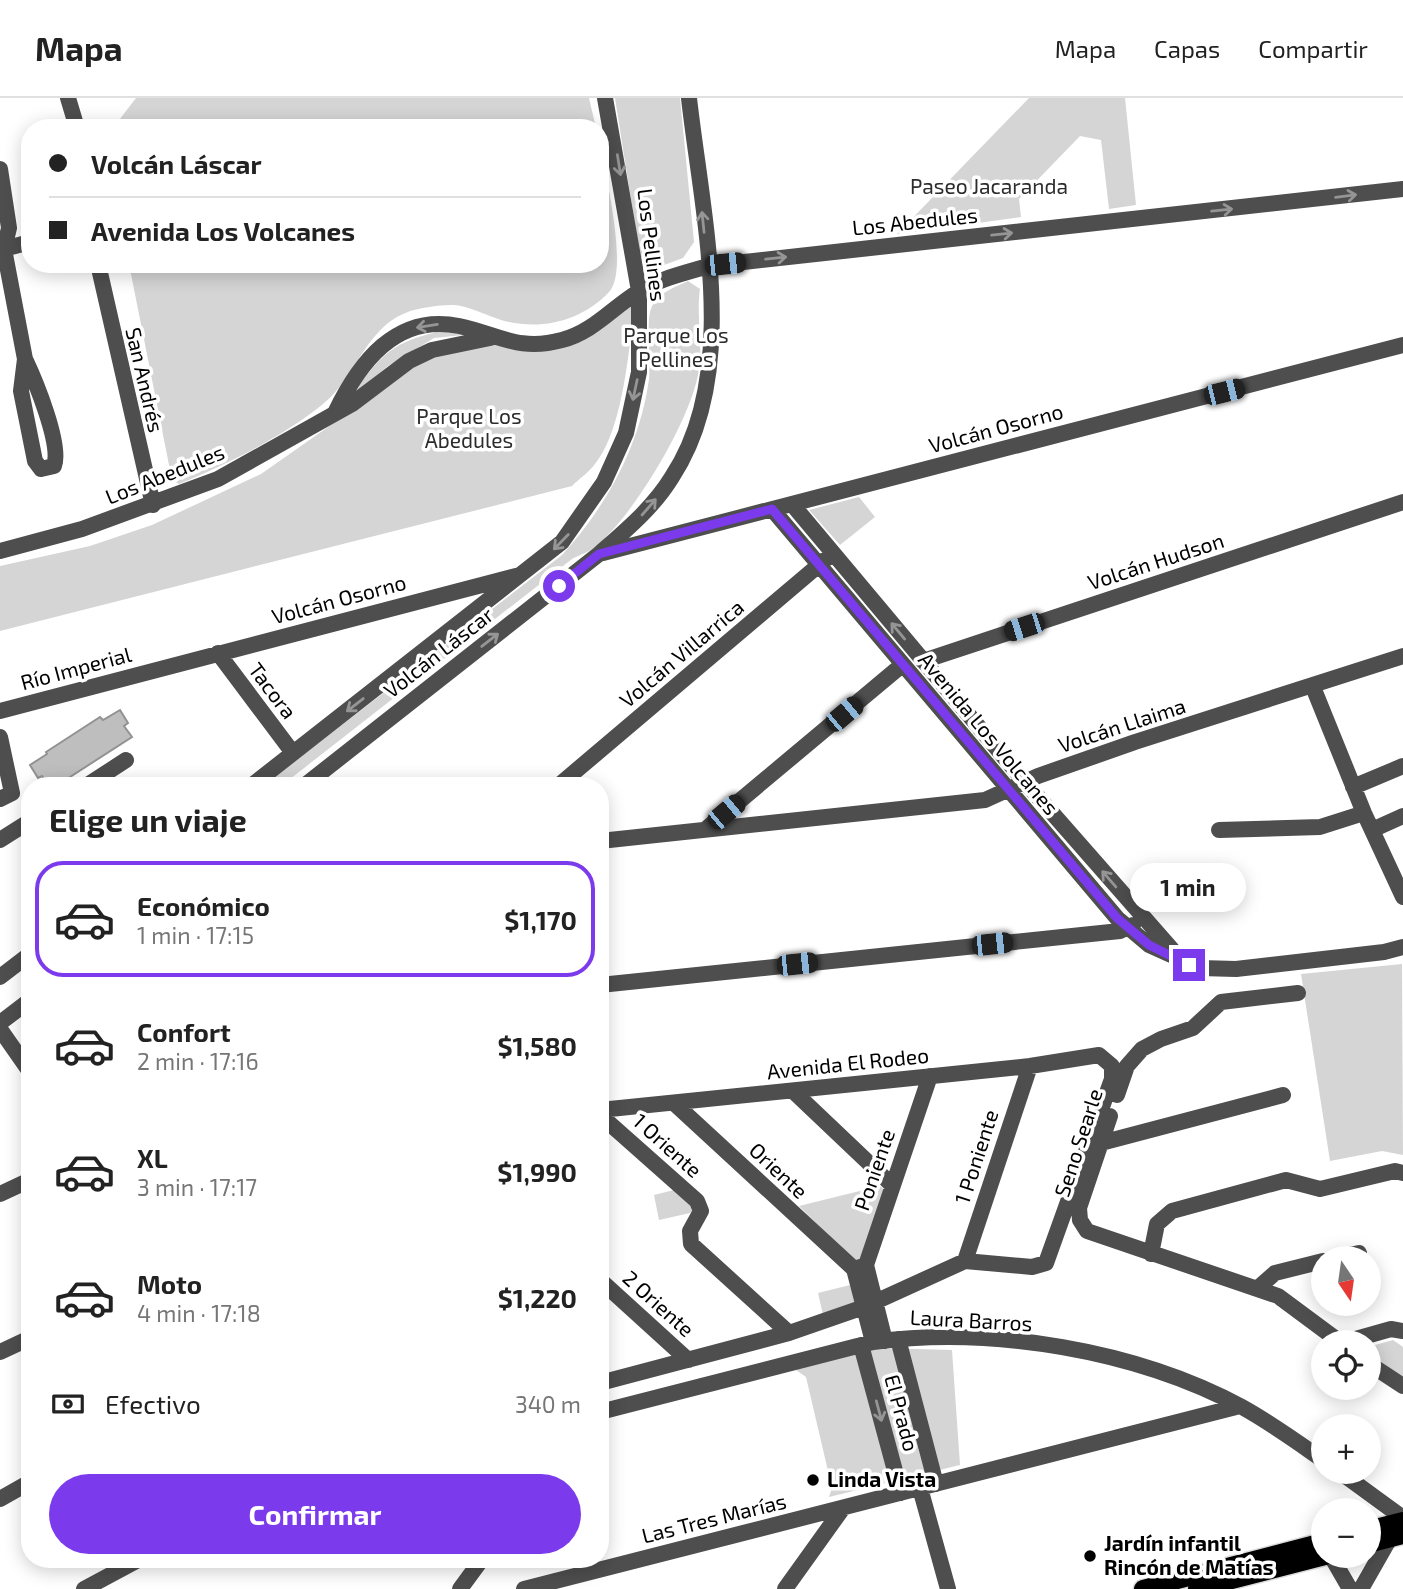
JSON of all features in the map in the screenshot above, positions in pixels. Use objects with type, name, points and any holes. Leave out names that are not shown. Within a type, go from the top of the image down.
[{"type":"main road","points":[[1381,1526],[1403,1520]]},
{"type":"main road","points":[[1143,1589],[1311,1545]]},
{"type":"main road","points":[[1197,1589],[1311,1560]]},
{"type":"street","points":[[68,98],[74,119]]},
{"type":"street","name":"Los Pellines","points":[[605,98],[609,119]]},
{"type":"street","points":[[599,554],[659,496],[695,434],[711,369],[708,266],[689,98]]},
{"type":"street","name":"Los Pellines","points":[[526,573],[562,542],[590,505],[626,433],[639,372],[639,291],[609,121]]},
{"type":"street","points":[[0,169],[9,228],[2,246],[24,359],[40,388],[55,453],[54,466],[46,470],[41,469],[35,461],[20,391],[24,359]]},
{"type":"street","name":"Los Abedules","points":[[335,413],[368,357],[402,332],[421,326],[460,326],[492,338],[524,344],[563,340],[582,333],[639,291],[708,266],[1403,189]]},
{"type":"street","points":[[2,246],[21,243]]},
{"type":"street","name":"San Andrés","points":[[100,273],[153,505]]},
{"type":"street","name":"Los Abedules","points":[[0,551],[82,529],[153,505],[218,478],[335,413],[409,360],[432,350],[492,338]]},
{"type":"street","name":"Volcán Osorno","points":[[599,554],[1403,345]]},
{"type":"street","name":"Volcán Hudson","points":[[923,661],[1403,502]]},
{"type":"street","name":"Avenida Los Volcanes","points":[[792,504],[1025,782],[1171,951],[1189,965]]},
{"type":"street","name":"Avenida Los Volcanes","points":[[772,509],[1008,791],[1128,928],[1149,945],[1189,965],[1236,969],[1384,952],[1403,947]]},
{"type":"street","name":"Volcán Villarrica","points":[[569,777],[833,553]]},
{"type":"street","name":"Volcán Láscar","points":[[319,777],[599,554]]},
{"type":"street","name":"Volcán Osorno","points":[[163,667],[526,573]]},
{"type":"street","name":"Volcán Láscar","points":[[262,777],[526,573]]},
{"type":"street","name":"Tacora","points":[[218,653],[293,753]]},
{"type":"street","name":"Volcán Llaima","points":[[609,840],[985,800],[1025,782],[1135,742],[1403,656]]},
{"type":"street","points":[[706,829],[902,665]]},
{"type":"street","name":"Río Imperial","points":[[0,711],[163,667]]},
{"type":"street","points":[[1313,687],[1353,788],[1403,897]]},
{"type":"street","points":[[0,737],[12,793],[0,799]]},
{"type":"street","points":[[100,777],[126,760]]},
{"type":"street","points":[[1353,788],[1403,766]]},
{"type":"street","points":[[1219,830],[1320,827],[1364,813]]},
{"type":"street","points":[[1372,830],[1403,816]]},
{"type":"street","points":[[0,840],[21,827]]},
{"type":"street","points":[[609,984],[1128,928],[1143,919]]},
{"type":"street","points":[[0,977],[21,961]]},
{"type":"street","name":"Seno Searle","points":[[1298,993],[1226,999],[1193,1028],[1142,1049],[1122,1076],[1079,1208],[1080,1220],[1092,1234],[1278,1296],[1326,1330]]},
{"type":"street","points":[[0,1023],[21,1007]]},
{"type":"street","points":[[0,1029],[21,1059]]},
{"type":"street","name":"Avenida El Rodeo","points":[[609,1111],[1030,1066],[1100,1055],[1112,1066],[1112,1079],[1046,1263],[1032,1267],[965,1261]]},
{"type":"street","name":"1 Poniente","points":[[965,1261],[1030,1066]]},
{"type":"street","name":"Poniente","points":[[860,1267],[930,1076]]},
{"type":"street","points":[[793,1091],[892,1185]]},
{"type":"street","points":[[1101,1143],[1283,1096]]},
{"type":"street","name":"Oriente","points":[[674,1103],[860,1267]]},
{"type":"street","name":"1 Oriente","points":[[609,1120],[697,1201],[701,1211],[690,1231],[691,1244],[789,1333]]},
{"type":"street","points":[[1151,1254],[1157,1224],[1172,1211],[1286,1180],[1321,1189],[1395,1171],[1403,1173]]},
{"type":"street","points":[[0,1194],[21,1184]]},
{"type":"street","points":[[609,1381],[789,1333],[869,1304],[965,1261]]},
{"type":"street","points":[[1258,1288],[1275,1273],[1311,1264]]},
{"type":"street","name":"El Prado","points":[[860,1267],[879,1342],[928,1486],[948,1589]]},
{"type":"street","name":"2 Oriente","points":[[609,1288],[688,1360]]},
{"type":"street","name":"Seno Searle","points":[[1381,1332],[1391,1329],[1403,1331]]},
{"type":"street","name":"Laura Barros","points":[[609,1410],[879,1342],[1000,1341],[1086,1351],[1180,1379],[1240,1406],[1311,1452]]},
{"type":"street","points":[[0,1352],[21,1342]]},
{"type":"street","name":"El Prado","points":[[879,1342],[901,1493]]},
{"type":"street","points":[[1381,1372],[1403,1386]]},
{"type":"street","name":"Las Tres Marías","points":[[609,1567],[1240,1406]]},
{"type":"street","points":[[1356,1484],[1403,1520]]},
{"type":"street","points":[[0,1499],[21,1487]]},
{"type":"street","points":[[785,1589],[843,1508]]},
{"type":"street","points":[[1361,1589],[1397,1537]]},
{"type":"street","points":[[84,1589],[123,1568]]},
{"type":"street","points":[[460,1589],[475,1568]]},
{"type":"street","name":"Las Tres Marías","points":[[524,1589],[607,1568]]},
{"type":"street","points":[[1338,1568],[1350,1589]]},
{"type":"green space","points":[[136,98],[589,98],[594,119],[120,119]]},
{"type":"green space","name":"Parque Los Pellines","points":[[615,98],[680,98],[694,242],[683,258],[656,268],[640,256]]},
{"type":"green space","name":"Paseo Jacaranda","points":[[1029,98],[1125,98],[1136,205],[1109,209],[1101,140],[1080,136],[1019,199],[1021,217],[897,234]]},
{"type":"green space","points":[[609,190],[617,245],[615,281],[609,292],[586,311],[559,321],[530,324],[501,320],[456,305],[414,310],[384,326],[335,392],[308,416],[254,449],[216,468],[179,484],[172,480],[131,273],[609,273]]},
{"type":"green space","points":[[688,281],[700,289],[700,359],[694,389],[686,413],[659,465],[610,533],[593,549],[572,559],[293,777],[275,777],[562,555],[578,536],[607,495],[629,451],[645,404],[649,379],[651,309],[661,295]]},
{"type":"green space","name":"Parque Los Abedules","points":[[634,303],[624,387],[612,431],[595,464],[572,486],[0,631],[0,566],[90,546],[152,525],[261,474],[425,359],[491,344],[524,350]]},
{"type":"green space","points":[[445,330],[463,335],[434,338],[388,366],[351,397],[371,370],[390,352],[412,339]]},
{"type":"green space","points":[[859,497],[875,517],[840,545],[809,510]]},
{"type":"green space","points":[[1402,964],[1403,1155],[1382,1151],[1330,1161],[1301,974]]},
{"type":"green space","points":[[880,1186],[885,1190],[860,1262],[855,1262],[799,1206]]},
{"type":"green space","points":[[674,1190],[695,1209],[690,1213],[659,1220],[654,1195]]},
{"type":"green space","points":[[850,1285],[857,1305],[823,1315],[818,1293]]},
{"type":"green space","points":[[1393,1340],[1403,1347],[1403,1379],[1381,1362],[1381,1343]]},
{"type":"green space","points":[[880,1348],[952,1350],[960,1465],[829,1497],[832,1488],[806,1377],[796,1370],[819,1361]]},
{"type":"building","points":[[120,710],[128,723],[124,726],[132,737],[70,777],[37,777],[30,765],[100,717],[103,720]]},
{"type":"place","name":"Linda Vista","points":[[813,1480]]},
{"type":"place","name":"Jardín infantil Rincón de Matías","points":[[1090,1556]]},
{"type":"route","points":[[559,586],[599,554],[772,509],[926,695],[1117,918],[1149,945],[1189,965]]}]
